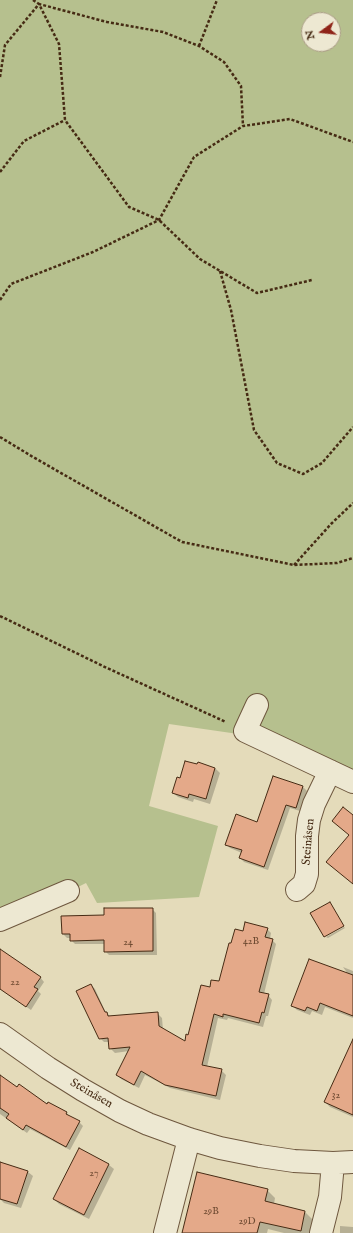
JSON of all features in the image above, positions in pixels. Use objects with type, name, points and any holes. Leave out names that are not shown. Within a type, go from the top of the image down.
[{"type":"street","points":[[257,705],[245,731],[353,782]]},
{"type":"street","name":"Steinåsen","points":[[296,890],[304,884],[306,874],[309,820],[314,804],[330,771]]},
{"type":"street","points":[[0,920],[68,891]]},
{"type":"street","name":"Steinåsen","points":[[0,1034],[48,1068],[102,1100],[148,1124],[189,1139],[220,1148],[260,1156],[294,1161],[343,1162],[330,1197],[321,1233]]},
{"type":"street","points":[[165,1233],[189,1139]]},
{"type":"path","points":[[33,0],[39,4],[107,22],[163,32],[199,46],[224,62],[241,86],[243,126]]},
{"type":"path","points":[[199,46],[217,0]]},
{"type":"path","points":[[0,77],[5,45],[39,4]]},
{"type":"path","points":[[39,4],[59,44],[65,120],[129,207],[159,220],[200,259],[257,293],[312,280]]},
{"type":"path","points":[[0,300],[11,284],[93,252],[159,220],[194,157],[243,126],[290,119],[353,142]]},
{"type":"path","points":[[0,172],[24,141],[65,120]]},
{"type":"path","points":[[220,271],[231,310],[254,430],[277,463],[303,474],[322,463],[353,427]]},
{"type":"path","points":[[0,437],[182,542],[294,565],[337,563],[353,558]]},
{"type":"path","points":[[294,565],[331,524],[353,504]]},
{"type":"path","points":[[0,616],[107,668],[245,731]]},
{"type":"green space","points":[[0,0],[353,0],[353,778],[259,737],[169,724],[149,806],[218,826],[199,897],[97,903],[86,883],[0,926]]},
{"type":"building","points":[[185,761],[197,764],[198,762],[215,768],[206,799],[189,794],[188,798],[172,793],[177,777],[180,778]]},
{"type":"building","points":[[273,776],[303,786],[296,808],[286,805],[264,867],[239,858],[242,850],[225,845],[236,814],[257,822]]},
{"type":"building","points":[[343,807],[353,815],[353,884],[326,862],[349,835],[332,821]]},
{"type":"building","points":[[330,902],[344,926],[324,937],[310,913]]},
{"type":"building","points":[[104,908],[153,908],[153,951],[104,952],[104,940],[70,941],[70,934],[62,934],[61,916],[104,915]]},
{"type":"building","points":[[245,922],[268,928],[265,937],[273,939],[259,992],[269,994],[264,1013],[262,1012],[259,1023],[223,1014],[223,1017],[214,1014],[202,1065],[222,1069],[216,1096],[165,1085],[141,1071],[134,1085],[116,1075],[130,1047],[109,1049],[108,1038],[99,1039],[76,991],[91,984],[108,1016],[158,1012],[159,1026],[185,1041],[186,1034],[188,1035],[201,985],[210,987],[211,980],[219,981],[229,943],[231,943],[235,929],[243,931]]},
{"type":"building","points":[[0,949],[41,977],[34,987],[38,989],[26,1007],[0,989]]},
{"type":"building","points":[[309,959],[353,975],[353,1016],[320,1003],[317,1011],[307,1007],[305,1011],[291,1006]]},
{"type":"building","points":[[353,1039],[353,1115],[324,1102]]},
{"type":"building","points":[[0,1075],[17,1087],[19,1084],[47,1104],[48,1102],[80,1121],[66,1147],[26,1125],[23,1130],[6,1118],[9,1114],[0,1108]]},
{"type":"building","points":[[79,1148],[109,1164],[84,1215],[53,1199]]},
{"type":"building","points":[[0,1162],[28,1171],[17,1204],[0,1199]]},
{"type":"building","points":[[197,1172],[268,1189],[265,1201],[305,1211],[301,1231],[260,1222],[257,1233],[182,1233]]}]
